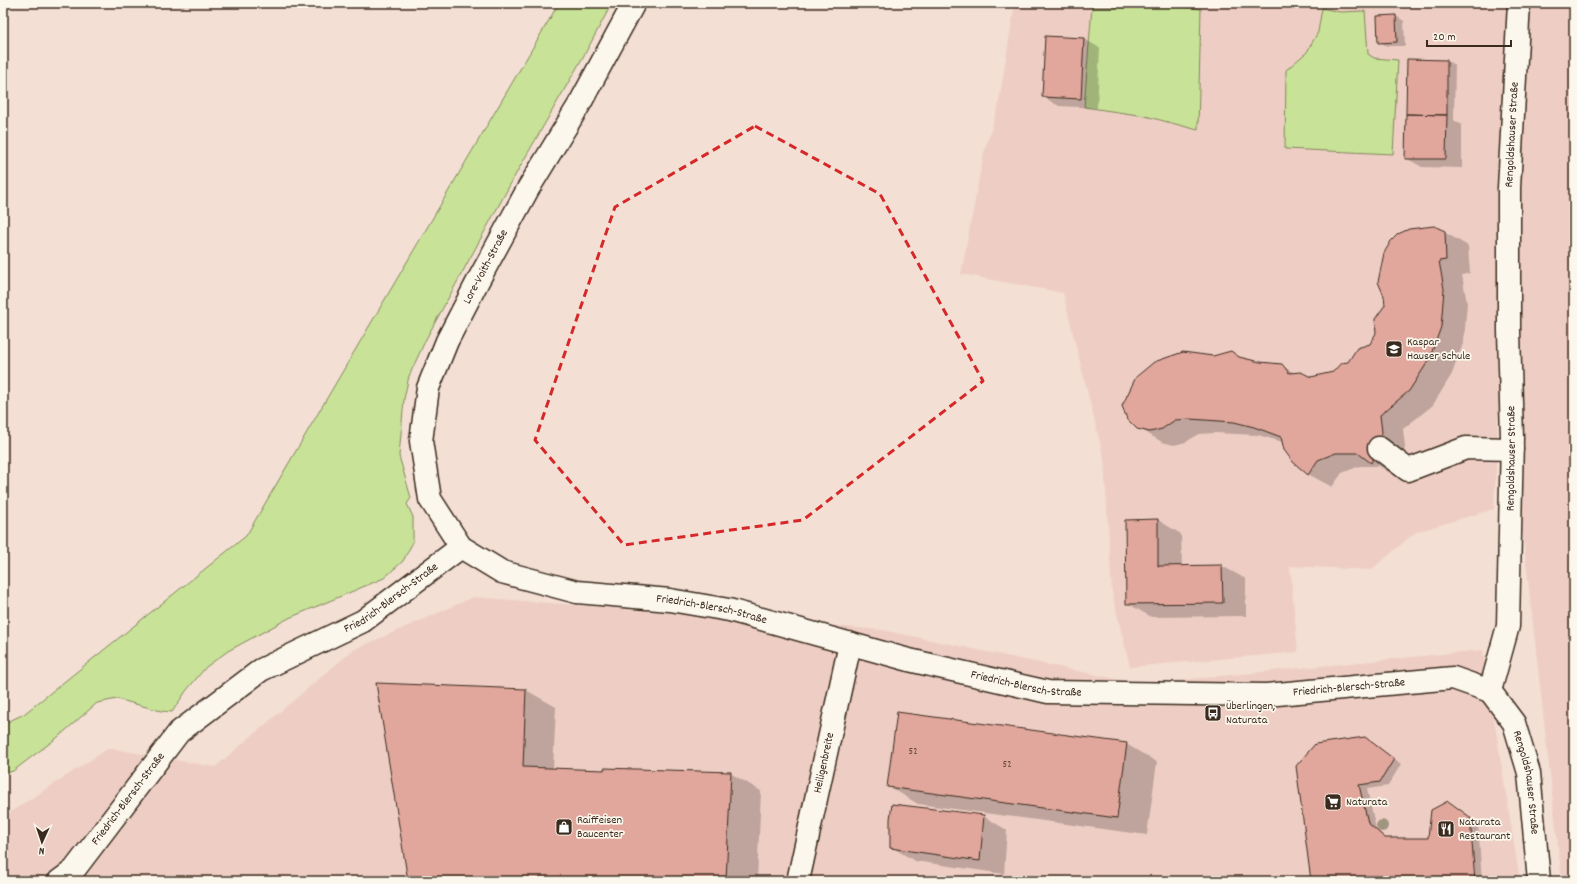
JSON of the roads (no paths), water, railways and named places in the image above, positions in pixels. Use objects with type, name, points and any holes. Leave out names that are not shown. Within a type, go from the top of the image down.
[{"type":"street","name":"Lore-Voith-Straße","points":[[461,547],[430,498],[421,441],[428,388],[447,341],[479,279],[528,189],[579,105],[634,3]]},
{"type":"street","name":"Rengoldshauser Straße","points":[[1518,13],[1509,188],[1509,331],[1512,449],[1508,626],[1490,691],[1514,723],[1529,773],[1539,881]]},
{"type":"street","points":[[1379,448],[1408,470],[1466,448],[1512,449]]},
{"type":"street","name":"Friedrich-Blersch-Straße","points":[[59,881],[74,870],[179,732],[261,670],[363,620],[461,547],[502,572],[576,592],[670,600],[729,610],[909,660],[1048,692],[1266,695],[1453,678],[1490,691]]},
{"type":"street","name":"Heiligenbreite","points":[[798,881],[850,644]]},
{"type":"place","name":"Kaspar Hauser Schule","points":[[1394,349]]},
{"type":"place","name":"Überlingen, Naturata","points":[[1213,713]]},
{"type":"place","name":"Naturata","points":[[1333,802]]},
{"type":"place","name":"Raiffeisen Baucenter","points":[[564,827]]},
{"type":"place","name":"Naturata Restaurant","points":[[1446,829]]}]
